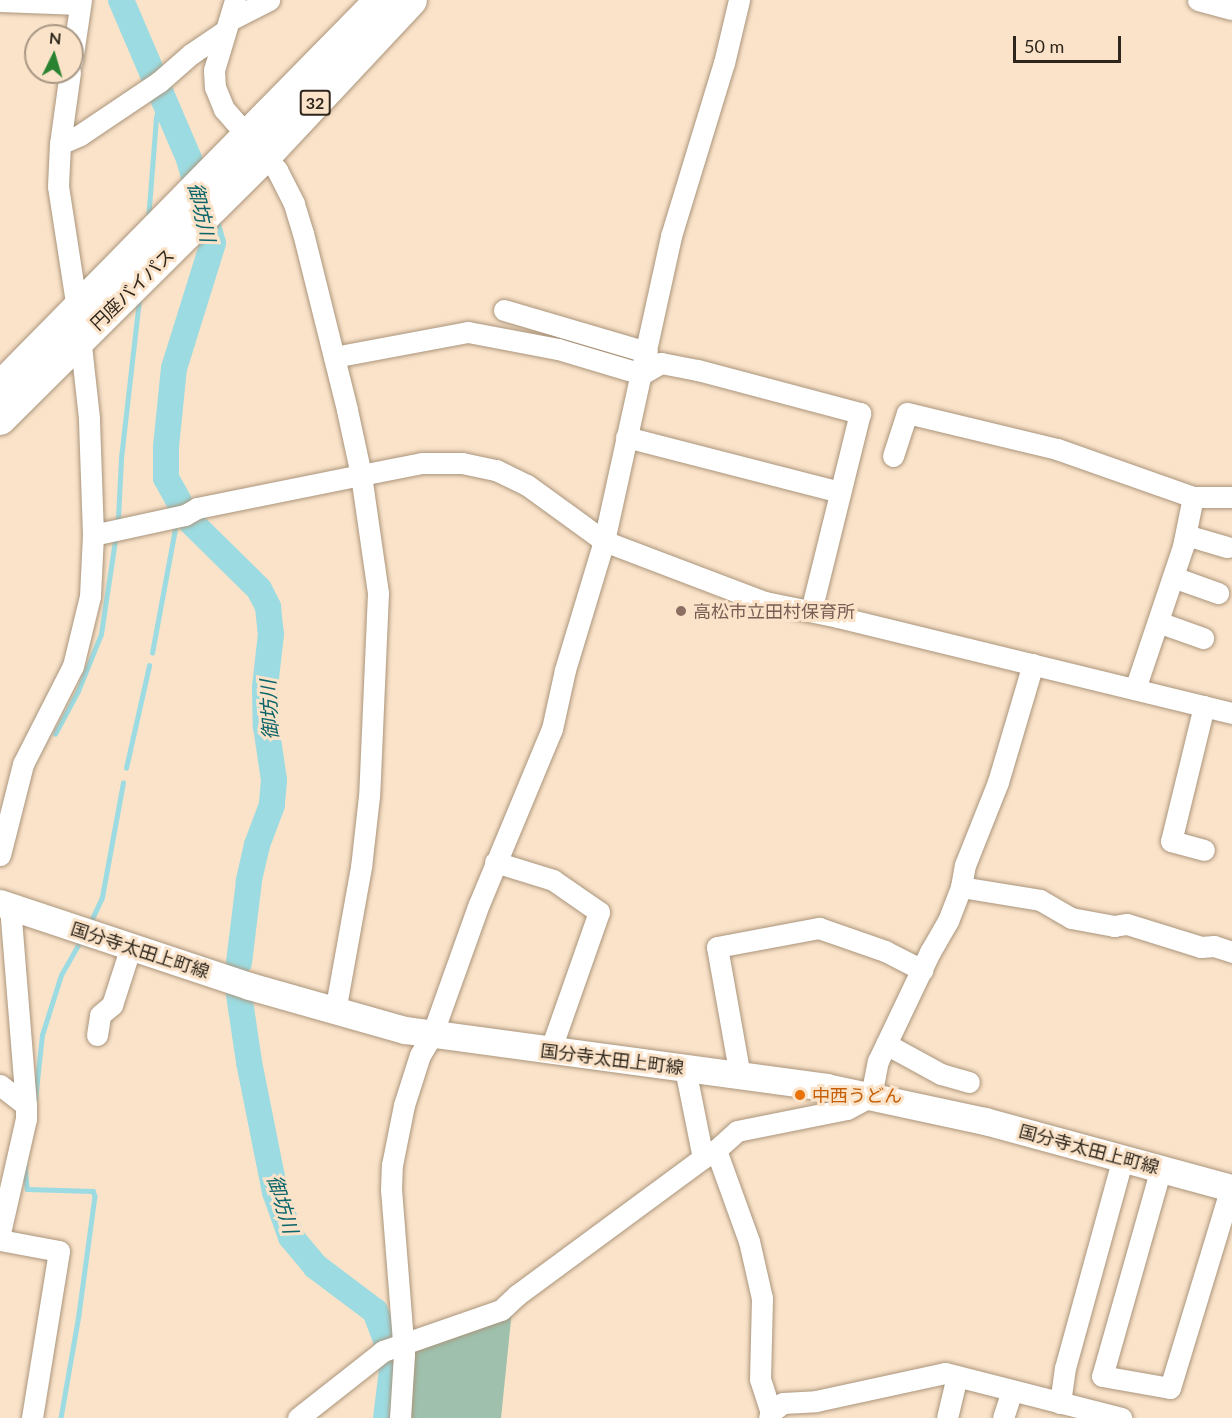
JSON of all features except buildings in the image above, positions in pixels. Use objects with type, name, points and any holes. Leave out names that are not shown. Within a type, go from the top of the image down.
[{"type":"highway","name":"円座バイパス","points":[[257,146],[381,0]]},
{"type":"highway","name":"円座バイパス","points":[[0,419],[80,340],[211,191],[411,0]]},
{"type":"highway","name":"円座バイパス","points":[[0,388],[76,302],[187,216]]},
{"type":"main road","name":"国分寺太田上町線","points":[[5,904],[335,1012],[432,1035],[685,1068],[871,1096],[985,1120],[1232,1187]]},
{"type":"street","points":[[60,144],[80,135],[159,82],[230,17],[269,0]]},
{"type":"street","points":[[400,1418],[404,1386],[392,1347],[392,1165],[411,1079],[420,1055],[432,1035],[495,862],[552,729],[578,622],[603,541],[647,352],[671,236],[724,63],[739,0]]},
{"type":"street","points":[[1198,0],[1232,9]]},
{"type":"street","points":[[0,1],[80,2],[77,24]]},
{"type":"street","points":[[230,17],[214,70],[215,87],[224,109],[277,170],[298,218],[334,357],[361,475],[378,593],[369,796],[361,867],[335,1012]]},
{"type":"street","points":[[0,855],[23,764],[73,666],[90,596],[93,535],[89,418],[76,302],[58,186],[60,144],[68,84]]},
{"type":"street","points":[[0,371],[76,302]]},
{"type":"street","points":[[504,310],[647,352]]},
{"type":"street","points":[[334,357],[468,332],[558,349],[642,374],[662,363],[860,413],[811,611]]},
{"type":"street","points":[[893,456],[907,413],[1057,449],[1193,497],[1232,497]]},
{"type":"street","points":[[626,437],[840,492]]},
{"type":"street","points":[[93,535],[185,515],[197,508],[422,463],[462,463],[496,470],[527,484],[603,541],[765,602],[811,611],[1232,713]]},
{"type":"street","points":[[1136,689],[1186,535],[1193,497]]},
{"type":"street","points":[[1186,535],[1227,548]]},
{"type":"street","points":[[1173,577],[1218,593]]},
{"type":"street","points":[[1158,622],[1203,638]]},
{"type":"street","points":[[298,1418],[392,1347],[501,1310],[517,1295],[737,1131],[847,1109],[871,1096],[878,1061],[948,921],[961,887],[965,865],[998,782],[1033,664]]},
{"type":"street","points":[[1204,706],[1171,841],[1204,849]]},
{"type":"street","points":[[495,862],[553,880],[598,912],[550,1051]]},
{"type":"street","points":[[961,887],[1040,900],[1071,918],[1114,926],[1127,924],[1201,947],[1214,946],[1232,952]]},
{"type":"street","points":[[0,1233],[4,1204],[26,1105],[5,904]]},
{"type":"street","points":[[740,1076],[717,947],[819,928],[885,951],[922,970]]},
{"type":"street","points":[[97,1035],[100,1014],[112,1005],[131,946]]},
{"type":"street","points":[[886,1044],[941,1074],[969,1082]]},
{"type":"street","points":[[685,1068],[709,1154],[749,1241],[762,1298],[760,1379],[770,1415],[783,1403],[816,1401],[945,1373],[1060,1402],[1096,1415],[1121,1418]]},
{"type":"street","points":[[0,1085],[26,1105]]},
{"type":"street","points":[[1060,1402],[1065,1368],[1123,1158]]},
{"type":"street","points":[[1161,1168],[1102,1376],[1170,1388],[1232,1187]]},
{"type":"street","points":[[0,1240],[59,1251],[32,1418]]},
{"type":"street","points":[[947,1418],[957,1376]]},
{"type":"street","points":[[1003,1418],[1012,1390]]},
{"type":"green space","points":[[512,1310],[501,1418],[404,1418],[407,1353]]},
{"type":"waterway","name":"御坊川","points":[[121,0],[189,159],[213,243],[174,368],[166,447],[166,478],[179,501]]},
{"type":"waterway","points":[[148,220],[156,118],[161,94]]},
{"type":"waterway","points":[[118,518],[121,458],[139,300]]},
{"type":"waterway","name":"御坊川","points":[[191,522],[259,589],[268,607],[271,634],[265,687],[266,726],[274,780],[272,805],[257,845],[249,881],[239,962]]},
{"type":"waterway","points":[[152,653],[176,523]]},
{"type":"waterway","points":[[55,734],[78,691],[101,634],[115,540]]},
{"type":"waterway","points":[[126,768],[149,666]]},
{"type":"waterway","points":[[91,921],[102,897],[123,783]]},
{"type":"waterway","points":[[35,1100],[42,1035],[61,975],[81,940]]},
{"type":"waterway","name":"御坊川","points":[[238,988],[249,1062],[275,1192],[291,1237],[315,1266],[375,1311],[386,1339],[392,1370],[386,1418]]},
{"type":"waterway","points":[[25,1164],[27,1189],[93,1191],[95,1196],[79,1315],[61,1418]]},
{"type":"place","name":"高松市立田村保育所","points":[[681,611]]},
{"type":"place","name":"中西うどん","points":[[800,1095]]}]
